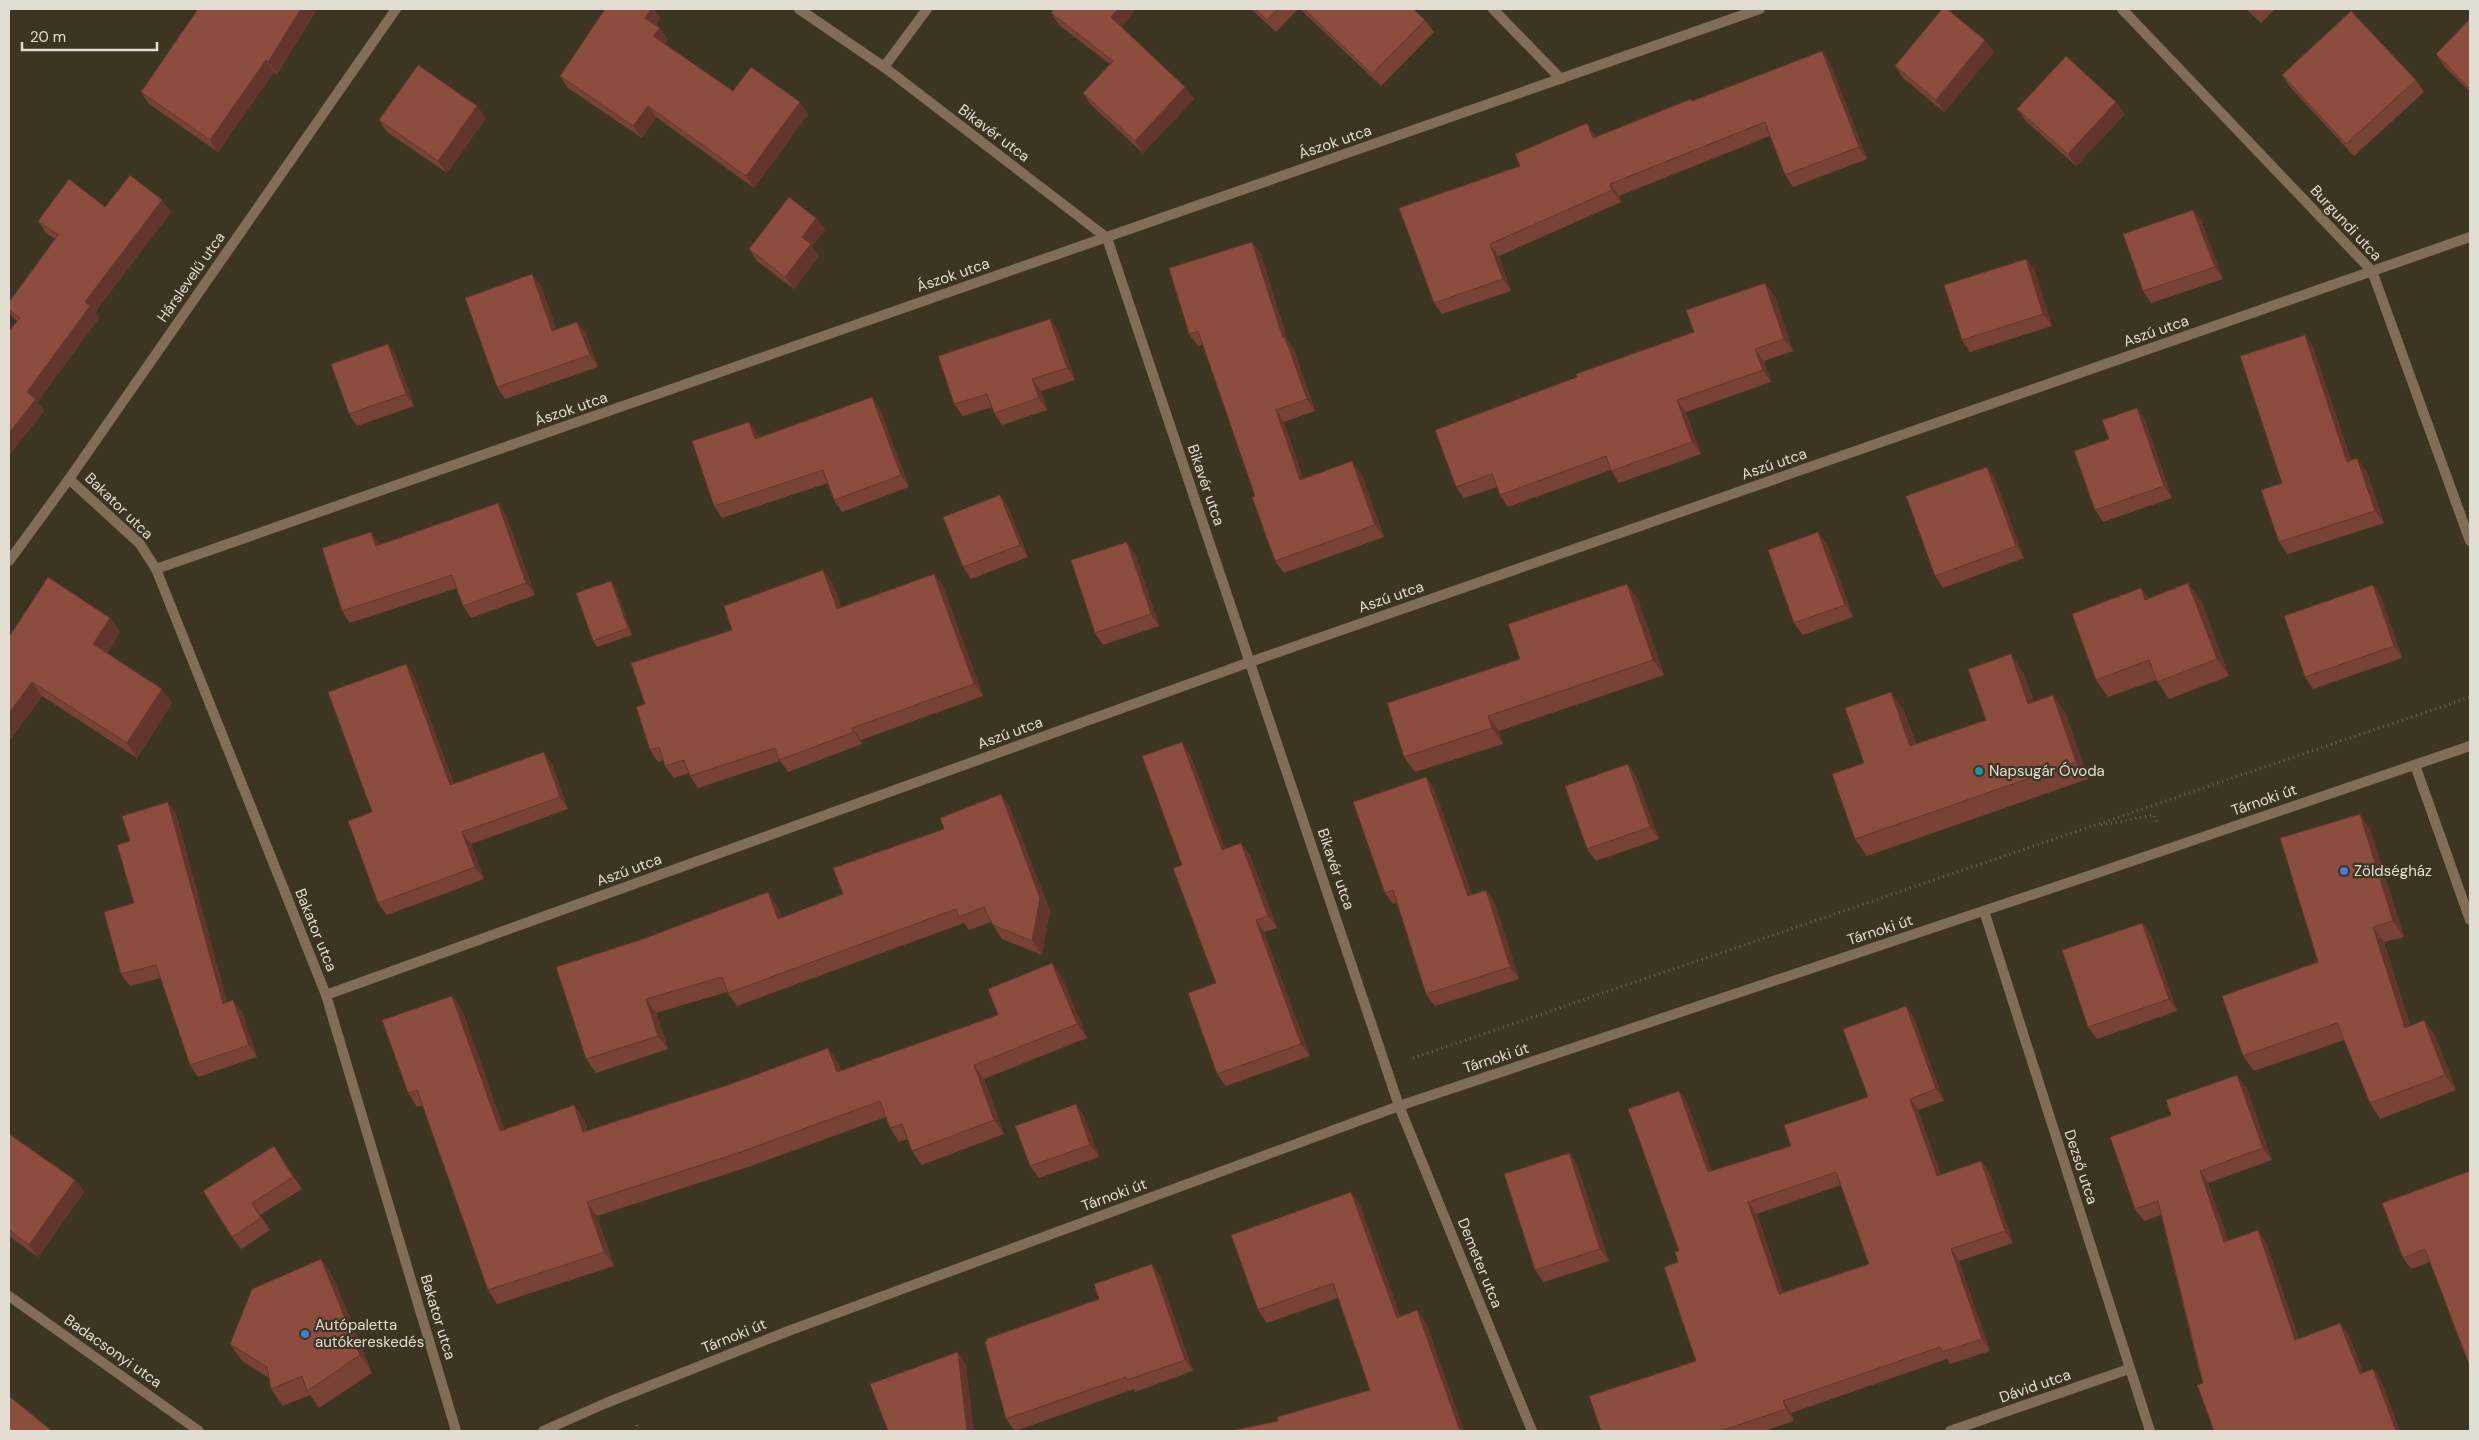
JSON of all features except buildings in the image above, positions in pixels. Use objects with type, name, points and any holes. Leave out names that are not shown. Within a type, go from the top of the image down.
[{"type":"street","name":"Hárslevelű utca","points":[[9,561],[69,479],[396,9]]},
{"type":"street","name":"Bikavér utca","points":[[799,9],[884,68],[1106,238],[1399,1106]]},
{"type":"street","points":[[884,68],[926,9]]},
{"type":"street","points":[[1493,9],[1561,79]]},
{"type":"street","name":"Ászok utca","points":[[156,569],[1760,9]]},
{"type":"street","name":"Burgundi utca","points":[[2122,9],[2372,272],[2470,541]]},
{"type":"street","name":"Aszú utca","points":[[326,995],[1250,662],[2470,237]]},
{"type":"street","name":"Bakator utca","points":[[69,479],[140,544],[156,569],[326,995],[456,1431]]},
{"type":"street","name":"Tárnoki út","points":[[543,1431],[606,1403],[791,1330],[1399,1106],[1984,911],[2470,746]]},
{"type":"street","points":[[2415,765],[2470,920]]},
{"type":"street","name":"Dezső utca","points":[[1984,911],[2150,1431]]},
{"type":"street","name":"Demeter utca","points":[[1399,1106],[1532,1431]]},
{"type":"street","name":"Badacsonyi utca","points":[[9,1296],[199,1431]]},
{"type":"street","name":"Dávid utca","points":[[1950,1431],[2129,1369]]},
{"type":"path","points":[[1386,1067],[2470,697]]},
{"type":"place","name":"Napsugár Óvoda","points":[[1979,771]]},
{"type":"place","name":"Zöldségház","points":[[2344,871]]},
{"type":"place","name":"Autópaletta autókereskedés","points":[[305,1334]]}]
